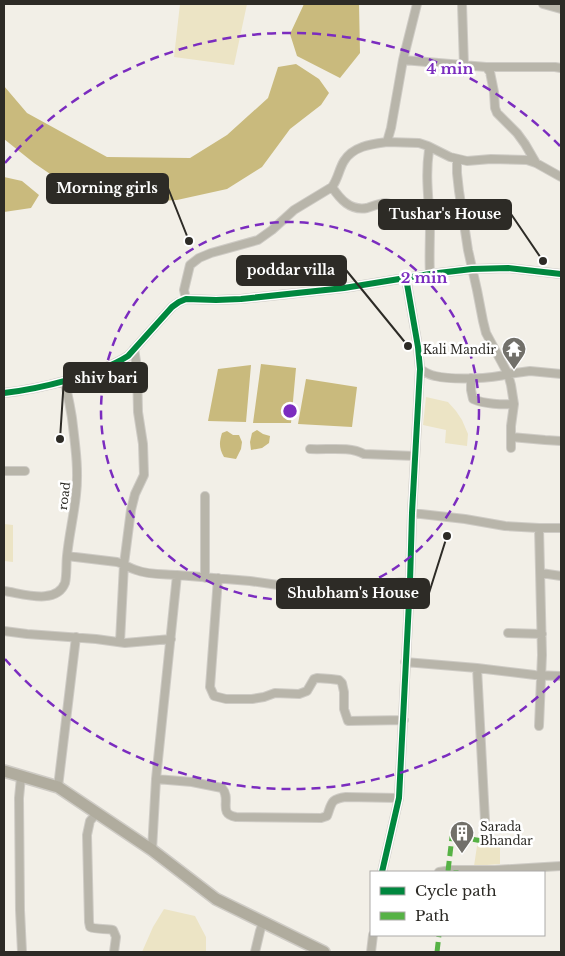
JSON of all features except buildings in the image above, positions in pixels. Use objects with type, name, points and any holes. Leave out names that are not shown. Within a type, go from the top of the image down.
[{"type":"main road","points":[[4,772],[58,787],[152,850],[216,899],[324,952]]},
{"type":"street","points":[[387,142],[403,60],[417,4]]},
{"type":"street","points":[[462,4],[464,66]]},
{"type":"street","points":[[543,4],[561,8]]},
{"type":"street","points":[[403,60],[464,66],[561,68]]},
{"type":"street","points":[[486,67],[490,72],[497,113],[517,133],[536,163]]},
{"type":"street","points":[[186,299],[184,290],[190,265],[205,255],[266,236],[294,210],[332,186],[336,181],[343,162],[358,148],[387,142],[419,143],[457,159],[527,160],[561,177]]},
{"type":"street","points":[[428,146],[426,176],[430,227],[430,274]]},
{"type":"street","points":[[457,159],[459,191],[470,261],[486,333],[508,374],[511,384],[514,404],[510,448]]},
{"type":"street","points":[[332,186],[348,205],[355,208],[365,208],[381,204],[394,205],[401,210],[407,211],[429,208]]},
{"type":"street","points":[[4,392],[64,381],[122,360],[128,356],[172,306],[186,299],[241,299],[344,288],[472,269],[508,268],[561,274]]},
{"type":"street","points":[[382,870],[399,798],[420,369],[406,278]]},
{"type":"street","points":[[120,642],[124,564],[132,503],[145,468],[138,412],[134,348]]},
{"type":"street","points":[[420,369],[427,374],[435,376],[471,378],[530,372],[561,374]]},
{"type":"street","points":[[471,378],[471,395],[473,399],[478,402],[514,404]]},
{"type":"street","name":"road","points":[[4,592],[34,597],[45,596],[61,590],[65,582],[66,556],[76,500],[77,459],[67,388],[64,381]]},
{"type":"street","points":[[511,437],[561,441]]},
{"type":"street","points":[[310,449],[352,450],[364,454],[415,456]]},
{"type":"street","points":[[4,471],[25,471]]},
{"type":"street","points":[[205,496],[205,578]]},
{"type":"street","points":[[412,513],[505,526],[561,528]]},
{"type":"street","points":[[539,528],[542,634],[539,726]]},
{"type":"street","points":[[66,556],[109,560],[143,572],[250,581],[292,587],[410,582]]},
{"type":"street","points":[[541,574],[561,576]]},
{"type":"street","points":[[152,850],[156,779],[177,575]]},
{"type":"street","points":[[218,578],[210,687],[214,696],[226,699],[252,700],[275,693],[299,694],[307,691],[314,679],[339,680],[344,686],[344,709],[348,721],[404,720]]},
{"type":"street","points":[[4,631],[125,643],[171,638]]},
{"type":"street","points":[[508,633],[542,634]]},
{"type":"street","points":[[58,787],[76,637]]},
{"type":"street","points":[[406,662],[561,676]]},
{"type":"street","points":[[477,668],[485,820]]},
{"type":"street","points":[[21,776],[19,798],[22,952]]},
{"type":"street","points":[[156,779],[192,782],[222,788],[226,796],[226,811],[230,816],[236,817],[321,818],[327,816],[331,803],[337,798],[399,798]]},
{"type":"street","points":[[96,814],[90,822],[87,835],[88,922],[90,927],[95,929],[105,928],[114,930],[116,937],[114,952]]},
{"type":"street","points":[[445,871],[561,866]]},
{"type":"street","points":[[255,952],[263,922]]},
{"type":"street","points":[[371,952],[373,936]]},
{"type":"shaded area","points":[[180,4],[247,4],[234,65],[174,57]]},
{"type":"shaded area","points":[[304,4],[359,4],[360,53],[340,78],[297,56],[290,34]]},
{"type":"shaded area","points":[[296,64],[319,79],[329,93],[321,105],[290,129],[262,167],[227,189],[177,200],[123,203],[78,193],[34,163],[4,139],[4,86],[27,113],[107,157],[190,158],[227,135],[268,98],[278,67]]},
{"type":"shaded area","points":[[4,177],[22,181],[39,195],[31,208],[4,212]]},
{"type":"shaded area","points":[[261,364],[296,368],[291,423],[253,423]]},
{"type":"shaded area","points":[[251,365],[246,422],[208,421],[218,369]]},
{"type":"shaded area","points":[[306,379],[357,387],[352,427],[298,424]]},
{"type":"shaded area","points":[[426,397],[448,402],[456,411],[468,434],[467,446],[445,443],[446,430],[423,425]]},
{"type":"shaded area","points":[[257,430],[270,436],[269,443],[262,448],[251,450],[252,433]]},
{"type":"shaded area","points":[[227,431],[233,435],[239,435],[242,442],[236,459],[224,457],[220,448],[222,433]]},
{"type":"shaded area","points":[[4,524],[13,525],[13,562],[4,561]]},
{"type":"shaded area","points":[[477,846],[500,846],[500,864],[474,866]]},
{"type":"shaded area","points":[[164,909],[195,916],[206,937],[206,952],[142,952],[153,927]]},
{"type":"marked path","points":[[448,871],[454,833],[459,832],[464,836],[479,840],[502,840]]},
{"type":"marked path","points":[[437,952],[439,936]]},
{"type":"cycle path","points":[[4,393],[68,380],[115,363],[128,356],[172,307],[186,299],[241,299],[344,288],[472,269],[508,268],[561,274]]},
{"type":"cycle path","points":[[382,871],[399,798],[420,369],[406,278]]},
{"type":"place","name":"Morning girls","points":[[189,241]]},
{"type":"place","name":"Tushar's House","points":[[543,261]]},
{"type":"place","name":"poddar villa","points":[[408,346]]},
{"type":"place","name":"Kali Mandir","points":[[514,370]]},
{"type":"place","name":"shiv bari","points":[[60,439]]},
{"type":"place","name":"Shubham's House","points":[[447,536]]},
{"type":"place","name":"Sarada Bhandar","points":[[462,854]]}]
